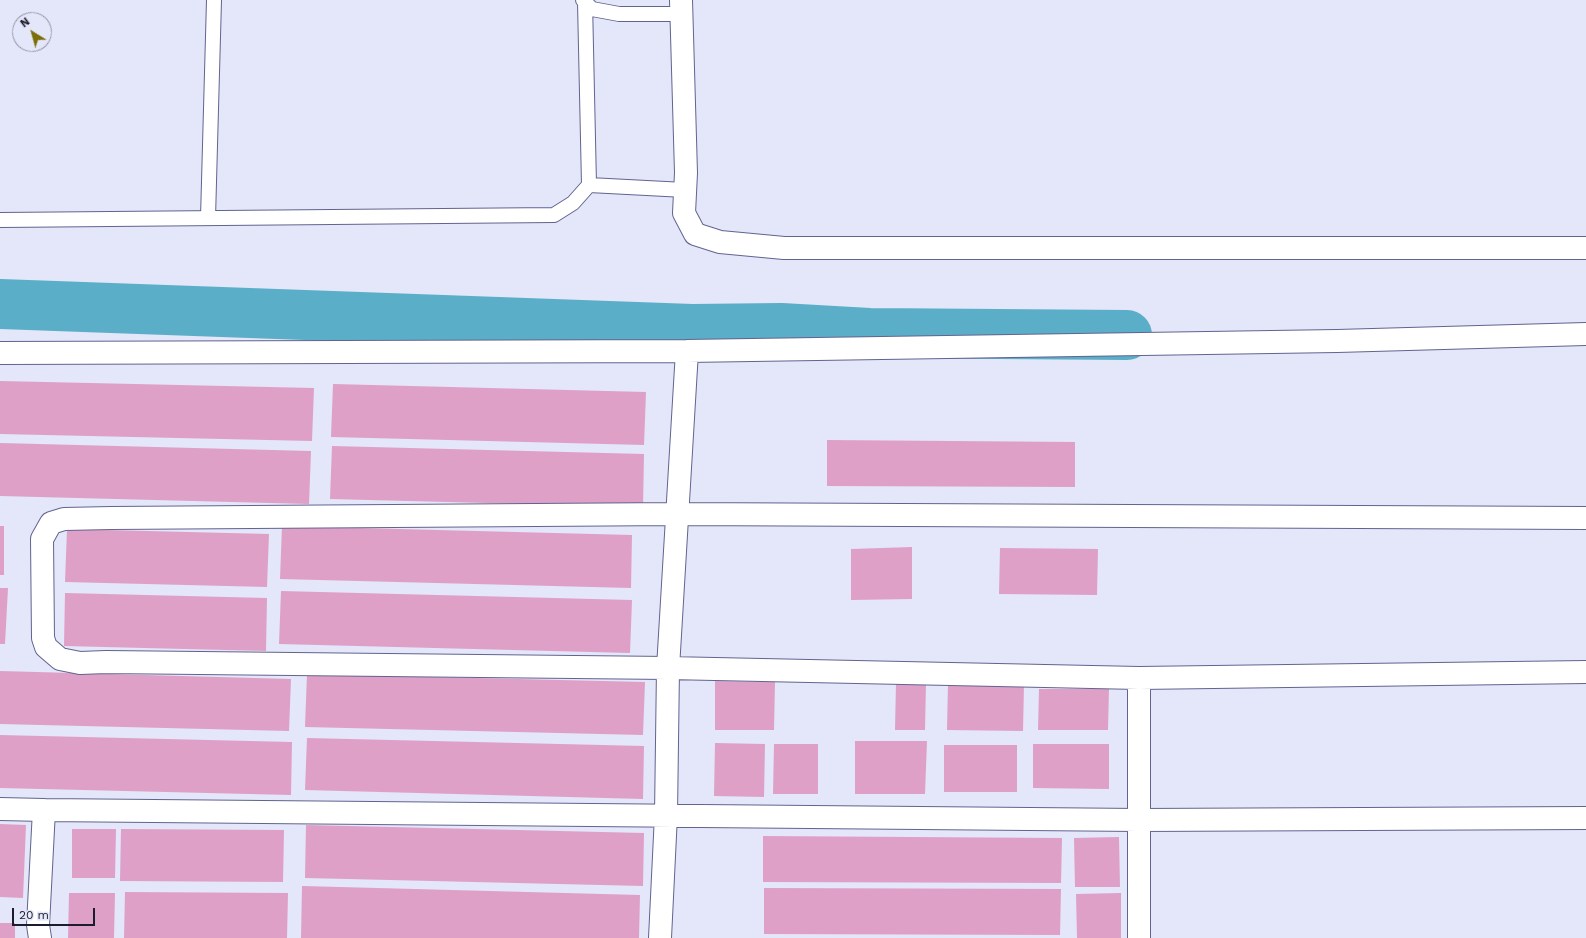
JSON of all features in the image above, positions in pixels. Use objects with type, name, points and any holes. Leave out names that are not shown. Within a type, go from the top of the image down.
[{"type":"street","points":[[675,10],[685,190],[684,213],[695,234],[720,242],[784,248],[1586,248]]},
{"type":"street","points":[[0,354],[687,351],[1337,341],[1586,334]]},
{"type":"street","points":[[660,938],[666,815],[668,668],[676,514],[687,351]]},
{"type":"street","points":[[1586,518],[676,514],[64,519],[51,523],[42,539],[43,638],[46,647],[60,659],[80,663],[106,662],[668,668],[1139,678],[1586,672]]},
{"type":"street","points":[[1139,678],[1139,938]]},
{"type":"street","points":[[0,809],[1139,820],[1586,818]]},
{"type":"street","points":[[40,938],[38,925],[44,810]]},
{"type":"lane","points":[[208,218],[214,0]]},
{"type":"lane","points":[[0,220],[554,215],[573,203],[589,186],[584,1]]},
{"type":"lane","points":[[584,1],[592,9],[619,14],[638,15],[675,10]]},
{"type":"lane","points":[[589,186],[685,190]]},
{"type":"building","points":[[0,381],[314,388],[312,441],[0,434]]},
{"type":"building","points":[[333,384],[646,392],[644,445],[331,437]]},
{"type":"building","points":[[827,440],[1075,442],[1075,487],[827,486]]},
{"type":"building","points":[[0,443],[311,451],[309,504],[0,496]]},
{"type":"building","points":[[332,446],[644,454],[643,507],[330,499]]},
{"type":"building","points":[[0,526],[4,526],[4,575],[0,575]]},
{"type":"building","points":[[282,526],[632,535],[631,588],[280,579]]},
{"type":"building","points":[[67,529],[269,534],[267,587],[65,582]]},
{"type":"building","points":[[912,547],[912,599],[851,600],[851,549]]},
{"type":"building","points":[[1000,548],[1098,549],[1097,595],[999,594]]},
{"type":"building","points":[[0,588],[8,588],[5,644],[0,644]]},
{"type":"building","points":[[281,591],[632,600],[630,653],[279,644]]},
{"type":"building","points":[[65,593],[267,598],[266,651],[64,646]]},
{"type":"building","points":[[0,671],[291,679],[289,731],[0,724]]},
{"type":"building","points":[[307,674],[645,682],[643,735],[305,727]]},
{"type":"building","points":[[715,681],[775,682],[774,730],[715,730]]},
{"type":"building","points":[[896,683],[926,683],[925,730],[895,730]]},
{"type":"building","points":[[948,683],[1024,684],[1023,731],[947,730]]},
{"type":"building","points":[[1039,689],[1109,689],[1108,730],[1038,730]]},
{"type":"building","points":[[0,735],[292,742],[291,795],[0,788]]},
{"type":"building","points":[[307,738],[644,746],[643,799],[305,790]]},
{"type":"building","points":[[855,741],[927,741],[925,794],[855,794]]},
{"type":"building","points":[[715,743],[765,744],[764,797],[714,796]]},
{"type":"building","points":[[774,744],[818,744],[818,794],[773,794]]},
{"type":"building","points":[[1033,744],[1109,744],[1109,789],[1033,788]]},
{"type":"building","points":[[944,745],[1017,745],[1017,792],[944,792]]},
{"type":"building","points":[[0,824],[26,825],[23,898],[0,897]]},
{"type":"building","points":[[306,825],[644,833],[643,886],[305,878]]},
{"type":"building","points":[[72,829],[116,829],[115,878],[72,878]]},
{"type":"building","points":[[121,829],[284,830],[283,882],[120,881]]},
{"type":"building","points":[[763,836],[1062,838],[1061,883],[763,882]]},
{"type":"building","points":[[1119,837],[1120,887],[1075,887],[1074,838]]},
{"type":"building","points":[[302,886],[640,895],[639,938],[301,938]]},
{"type":"building","points":[[764,888],[1061,889],[1060,935],[764,934]]},
{"type":"building","points":[[125,892],[288,893],[287,938],[124,938]]},
{"type":"building","points":[[69,893],[115,893],[114,938],[68,938]]},
{"type":"building","points":[[1121,893],[1121,938],[1077,938],[1076,894]]},
{"type":"building","points":[[0,923],[15,923],[15,938],[0,938]]},
{"type":"waterway","points":[[0,304],[692,329],[781,328],[869,333],[1127,335]]}]
